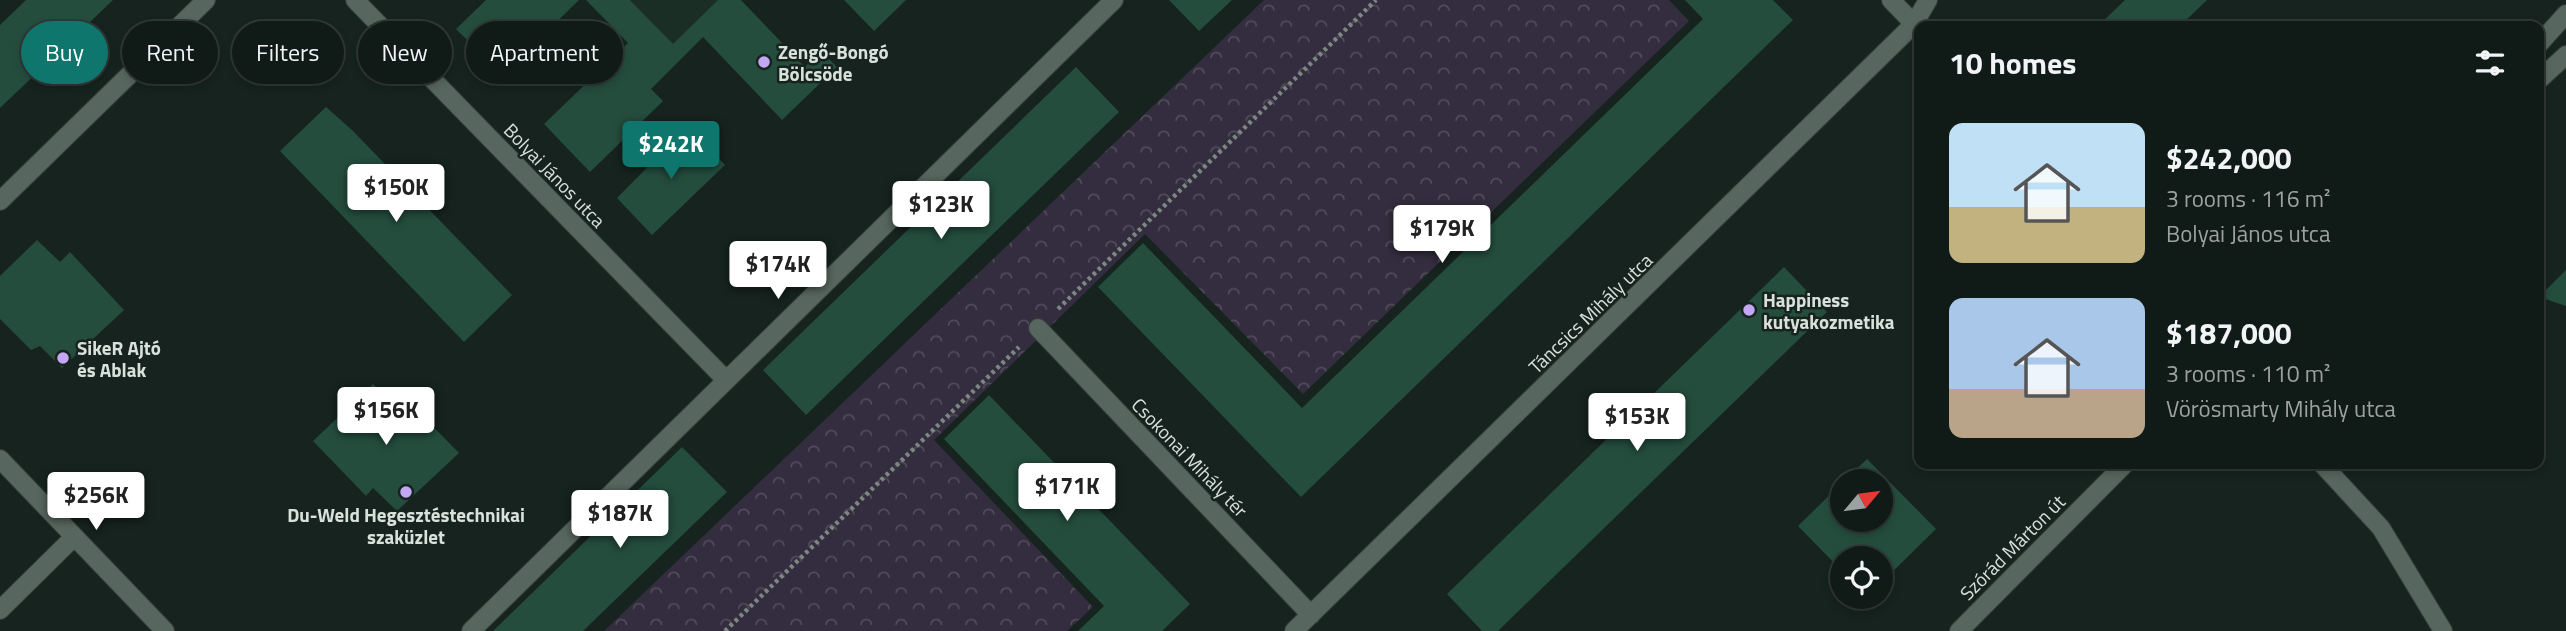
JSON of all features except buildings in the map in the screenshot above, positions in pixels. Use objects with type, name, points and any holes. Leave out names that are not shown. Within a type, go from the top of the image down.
[{"type":"street","points":[[0,201],[206,0]]},
{"type":"street","name":"Bolyai János utca","points":[[355,0],[725,379]]},
{"type":"street","points":[[471,631],[1114,0]]},
{"type":"street","points":[[1891,0],[1914,24]]},
{"type":"street","name":"Táncsics Mihály utca","points":[[1919,21],[1928,0]]},
{"type":"street","points":[[2544,38],[2566,14]]},
{"type":"street","name":"Táncsics Mihály utca","points":[[1294,631],[1914,30]]},
{"type":"street","points":[[2544,75],[2566,55]]},
{"type":"street","name":"Csokonai Mihály tér","points":[[1038,328],[1311,615]]},
{"type":"street","points":[[0,459],[165,631]]},
{"type":"street","name":"Szórád Márton út","points":[[1959,631],[2120,469]]},
{"type":"street","points":[[2327,469],[2381,528],[2443,631]]},
{"type":"street","points":[[0,610],[74,537]]},
{"type":"shaded area","points":[[630,0],[718,0],[673,44]]},
{"type":"green space","points":[[1264,0],[1669,0],[1689,21],[1303,394],[1145,234],[934,440],[1093,607],[1067,631],[604,631]]},
{"type":"place","name":"Zengő-Bongó Bölcsöde","points":[[764,62]]},
{"type":"place","name":"Happiness kutyakozmetika","points":[[1749,310]]},
{"type":"place","name":"SikeR Ajtó és Ablak","points":[[63,358]]},
{"type":"place","name":"Du-Weld Hegesztéstechnikai szaküzlet","points":[[406,492]]}]
